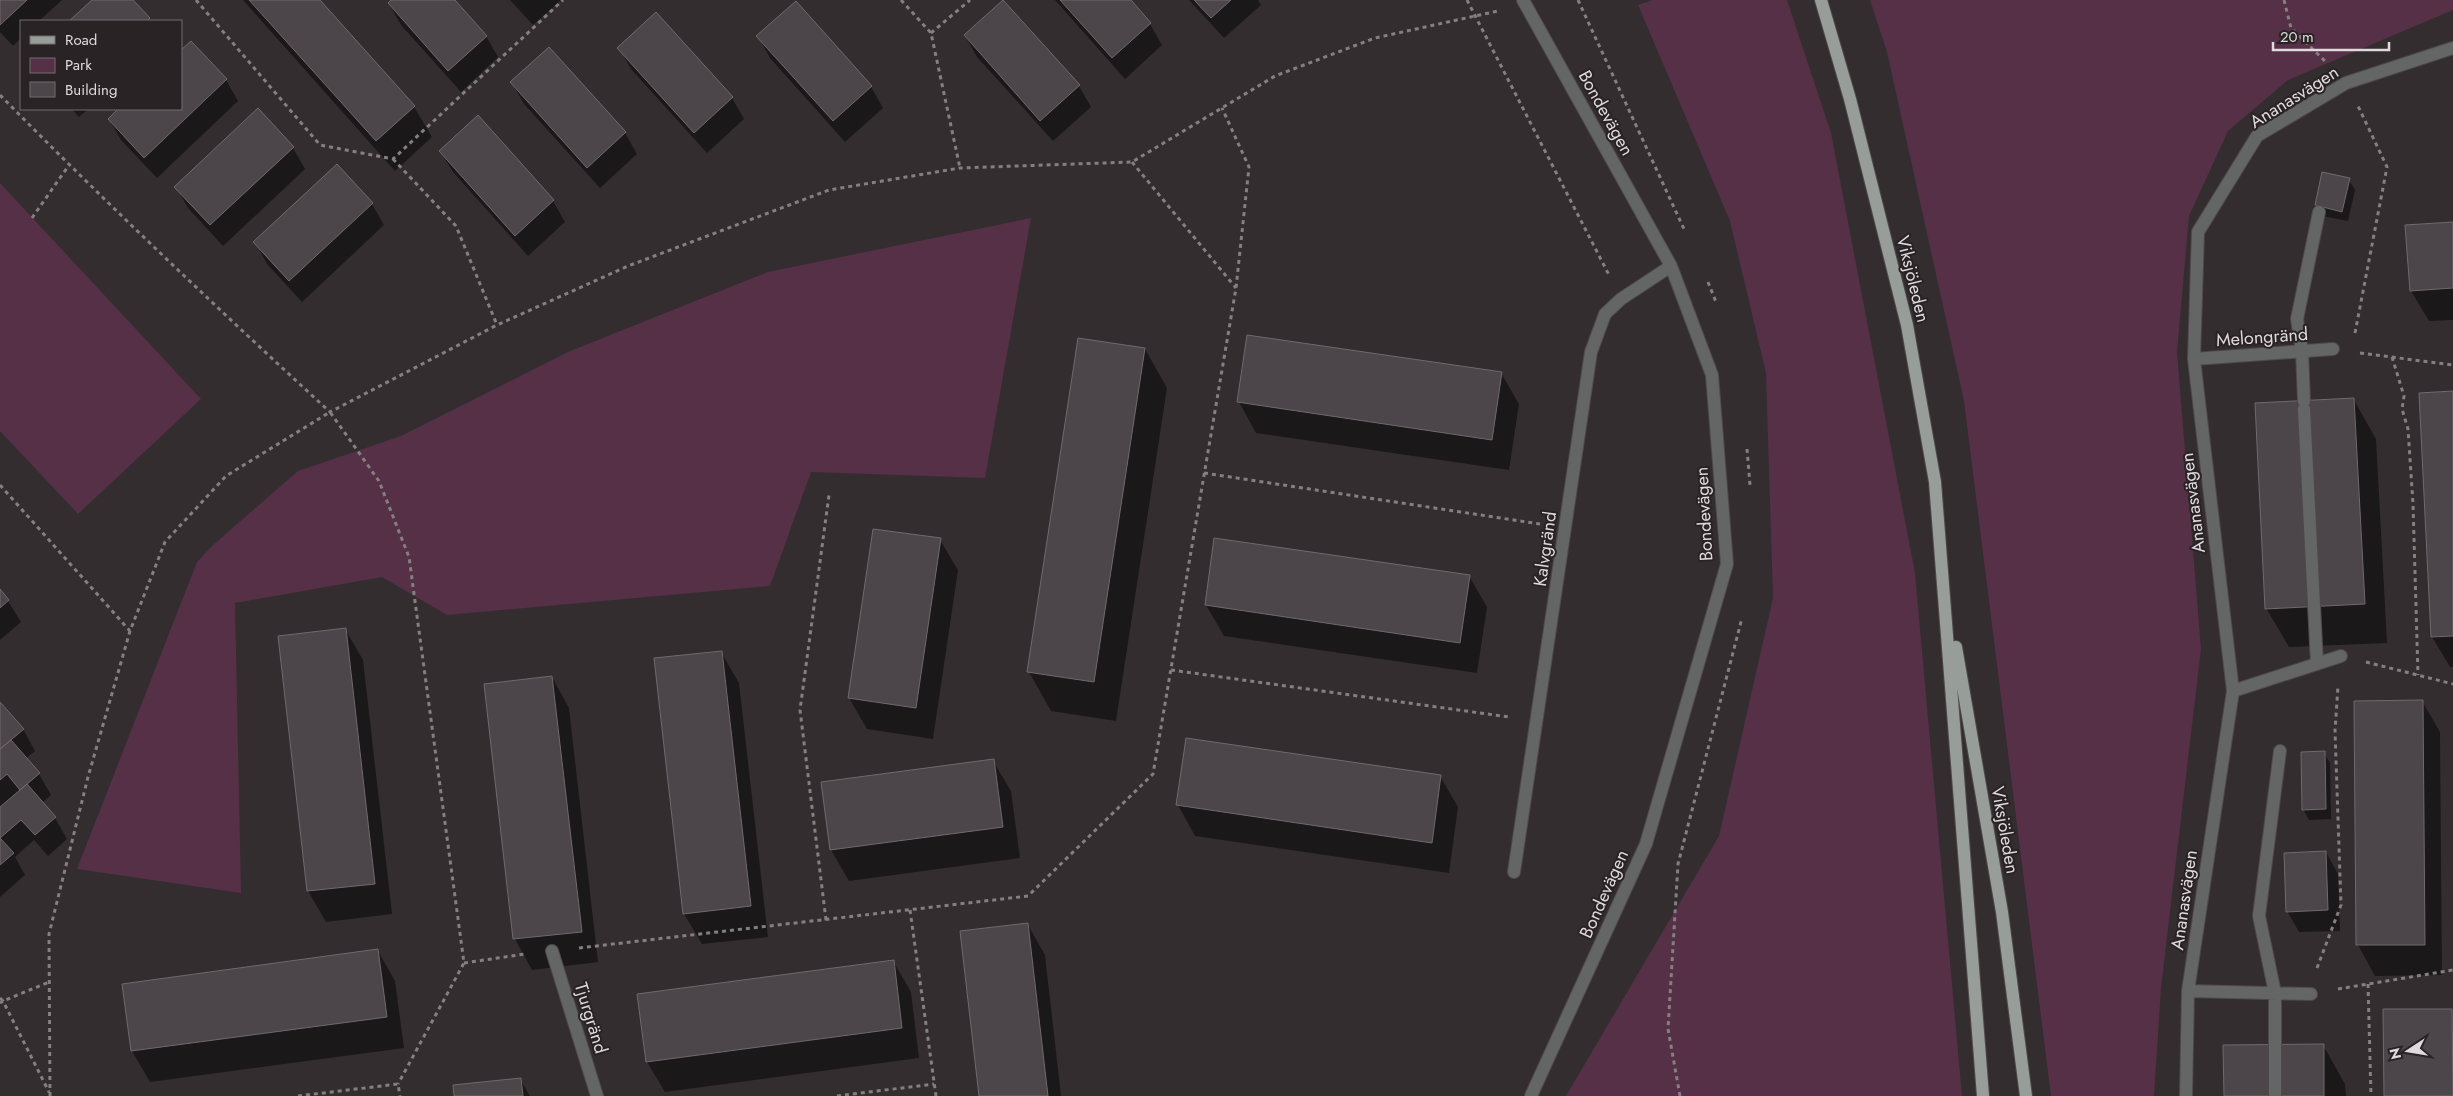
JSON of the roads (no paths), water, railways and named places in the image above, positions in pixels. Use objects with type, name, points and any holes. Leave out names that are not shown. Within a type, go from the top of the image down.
[{"type":"main road","name":"Viksjöleden","points":[[1821,0],[1850,99],[1907,325],[1935,482],[1984,1096]]},
{"type":"main road","name":"Viksjöleden","points":[[1943,571],[2002,912],[2026,1096]]},
{"type":"street","name":"Bondevägen","points":[[1524,2],[1671,266],[1712,375],[1727,564],[1646,844],[1531,1096]]},
{"type":"street","name":"Ananasvägen","points":[[2186,1096],[2188,991],[2233,692],[2194,359],[2198,232],[2257,136],[2346,82],[2453,48]]},
{"type":"street","points":[[2316,664],[2302,351],[2297,319],[2319,212]]},
{"type":"street","name":"Kalvgränd","points":[[1514,872],[1538,722],[1591,352],[1605,314],[1621,299],[1671,266]]},
{"type":"street","name":"Melongränd","points":[[2194,359],[2333,349]]},
{"type":"street","points":[[2233,692],[2341,656]]},
{"type":"street","points":[[2275,1096],[2275,993],[2259,916],[2280,751]]},
{"type":"street","name":"Tjurgränd","points":[[552,951],[597,1096]]},
{"type":"street","points":[[2188,991],[2311,994]]}]
